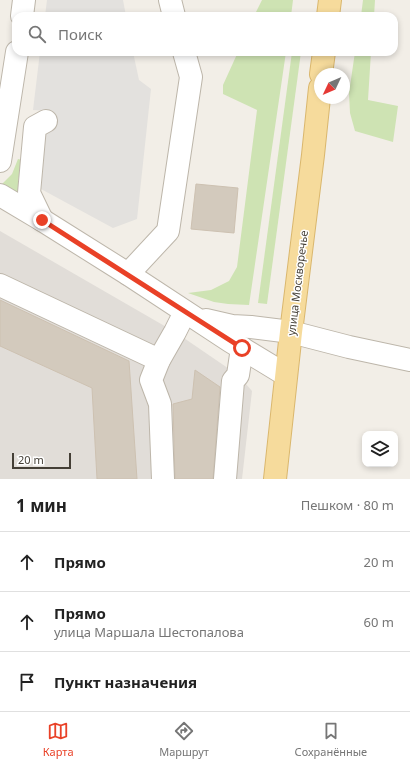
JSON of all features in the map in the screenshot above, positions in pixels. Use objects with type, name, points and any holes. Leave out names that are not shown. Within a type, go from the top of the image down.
[{"type":"main road","points":[[328,12],[330,0]]},
{"type":"main road","points":[[323,68],[324,56]]},
{"type":"main road","name":"улица Москворечье","points":[[275,479],[318,104]]},
{"type":"street","points":[[22,12],[24,0]]},
{"type":"street","points":[[170,0],[173,12]]},
{"type":"street","points":[[128,274],[168,231],[191,77],[185,56]]},
{"type":"street","points":[[0,161],[9,68]]},
{"type":"street","points":[[42,220],[29,193],[35,127],[46,121]]},
{"type":"street","points":[[0,195],[128,274],[286,375]]},
{"type":"street","points":[[0,285],[159,360]]},
{"type":"street","points":[[189,314],[232,326],[291,332],[349,347],[410,360]]},
{"type":"street","points":[[164,479],[160,404],[151,380],[159,360],[178,325],[189,314]]},
{"type":"street","points":[[225,479],[233,381],[238,375],[242,348]]},
{"type":"shaded area","points":[[47,0],[123,0],[125,12],[46,12]]},
{"type":"shaded area","points":[[40,56],[134,56],[139,80],[151,89],[137,219],[113,228],[41,189],[47,111],[33,110]]},
{"type":"shaded area","points":[[0,231],[175,332],[238,375],[252,391],[242,479],[0,479]]},
{"type":"green space","points":[[262,0],[293,0],[292,12],[256,12]]},
{"type":"green space","points":[[363,0],[375,0],[374,12],[362,12]]},
{"type":"green space","points":[[236,56],[285,56],[249,305],[214,302],[188,293],[211,290],[229,281],[237,267],[257,110],[223,94],[223,85]]},
{"type":"green space","points":[[291,56],[300,56],[267,304],[258,303]]},
{"type":"green space","points":[[354,56],[371,56],[368,100],[398,106],[393,142],[355,131],[350,113],[350,86]]},
{"type":"green space","points":[[18,159],[22,160],[18,182],[19,194],[2,184],[12,174]]},
{"type":"building","points":[[196,184],[238,188],[234,233],[191,229]]},
{"type":"building","points":[[0,300],[129,361],[137,479],[97,479],[92,388],[0,346]]},
{"type":"building","points":[[195,370],[220,387],[213,479],[175,479],[173,404],[192,399]]},
{"type":"route","points":[[42,220],[242,348]]}]
